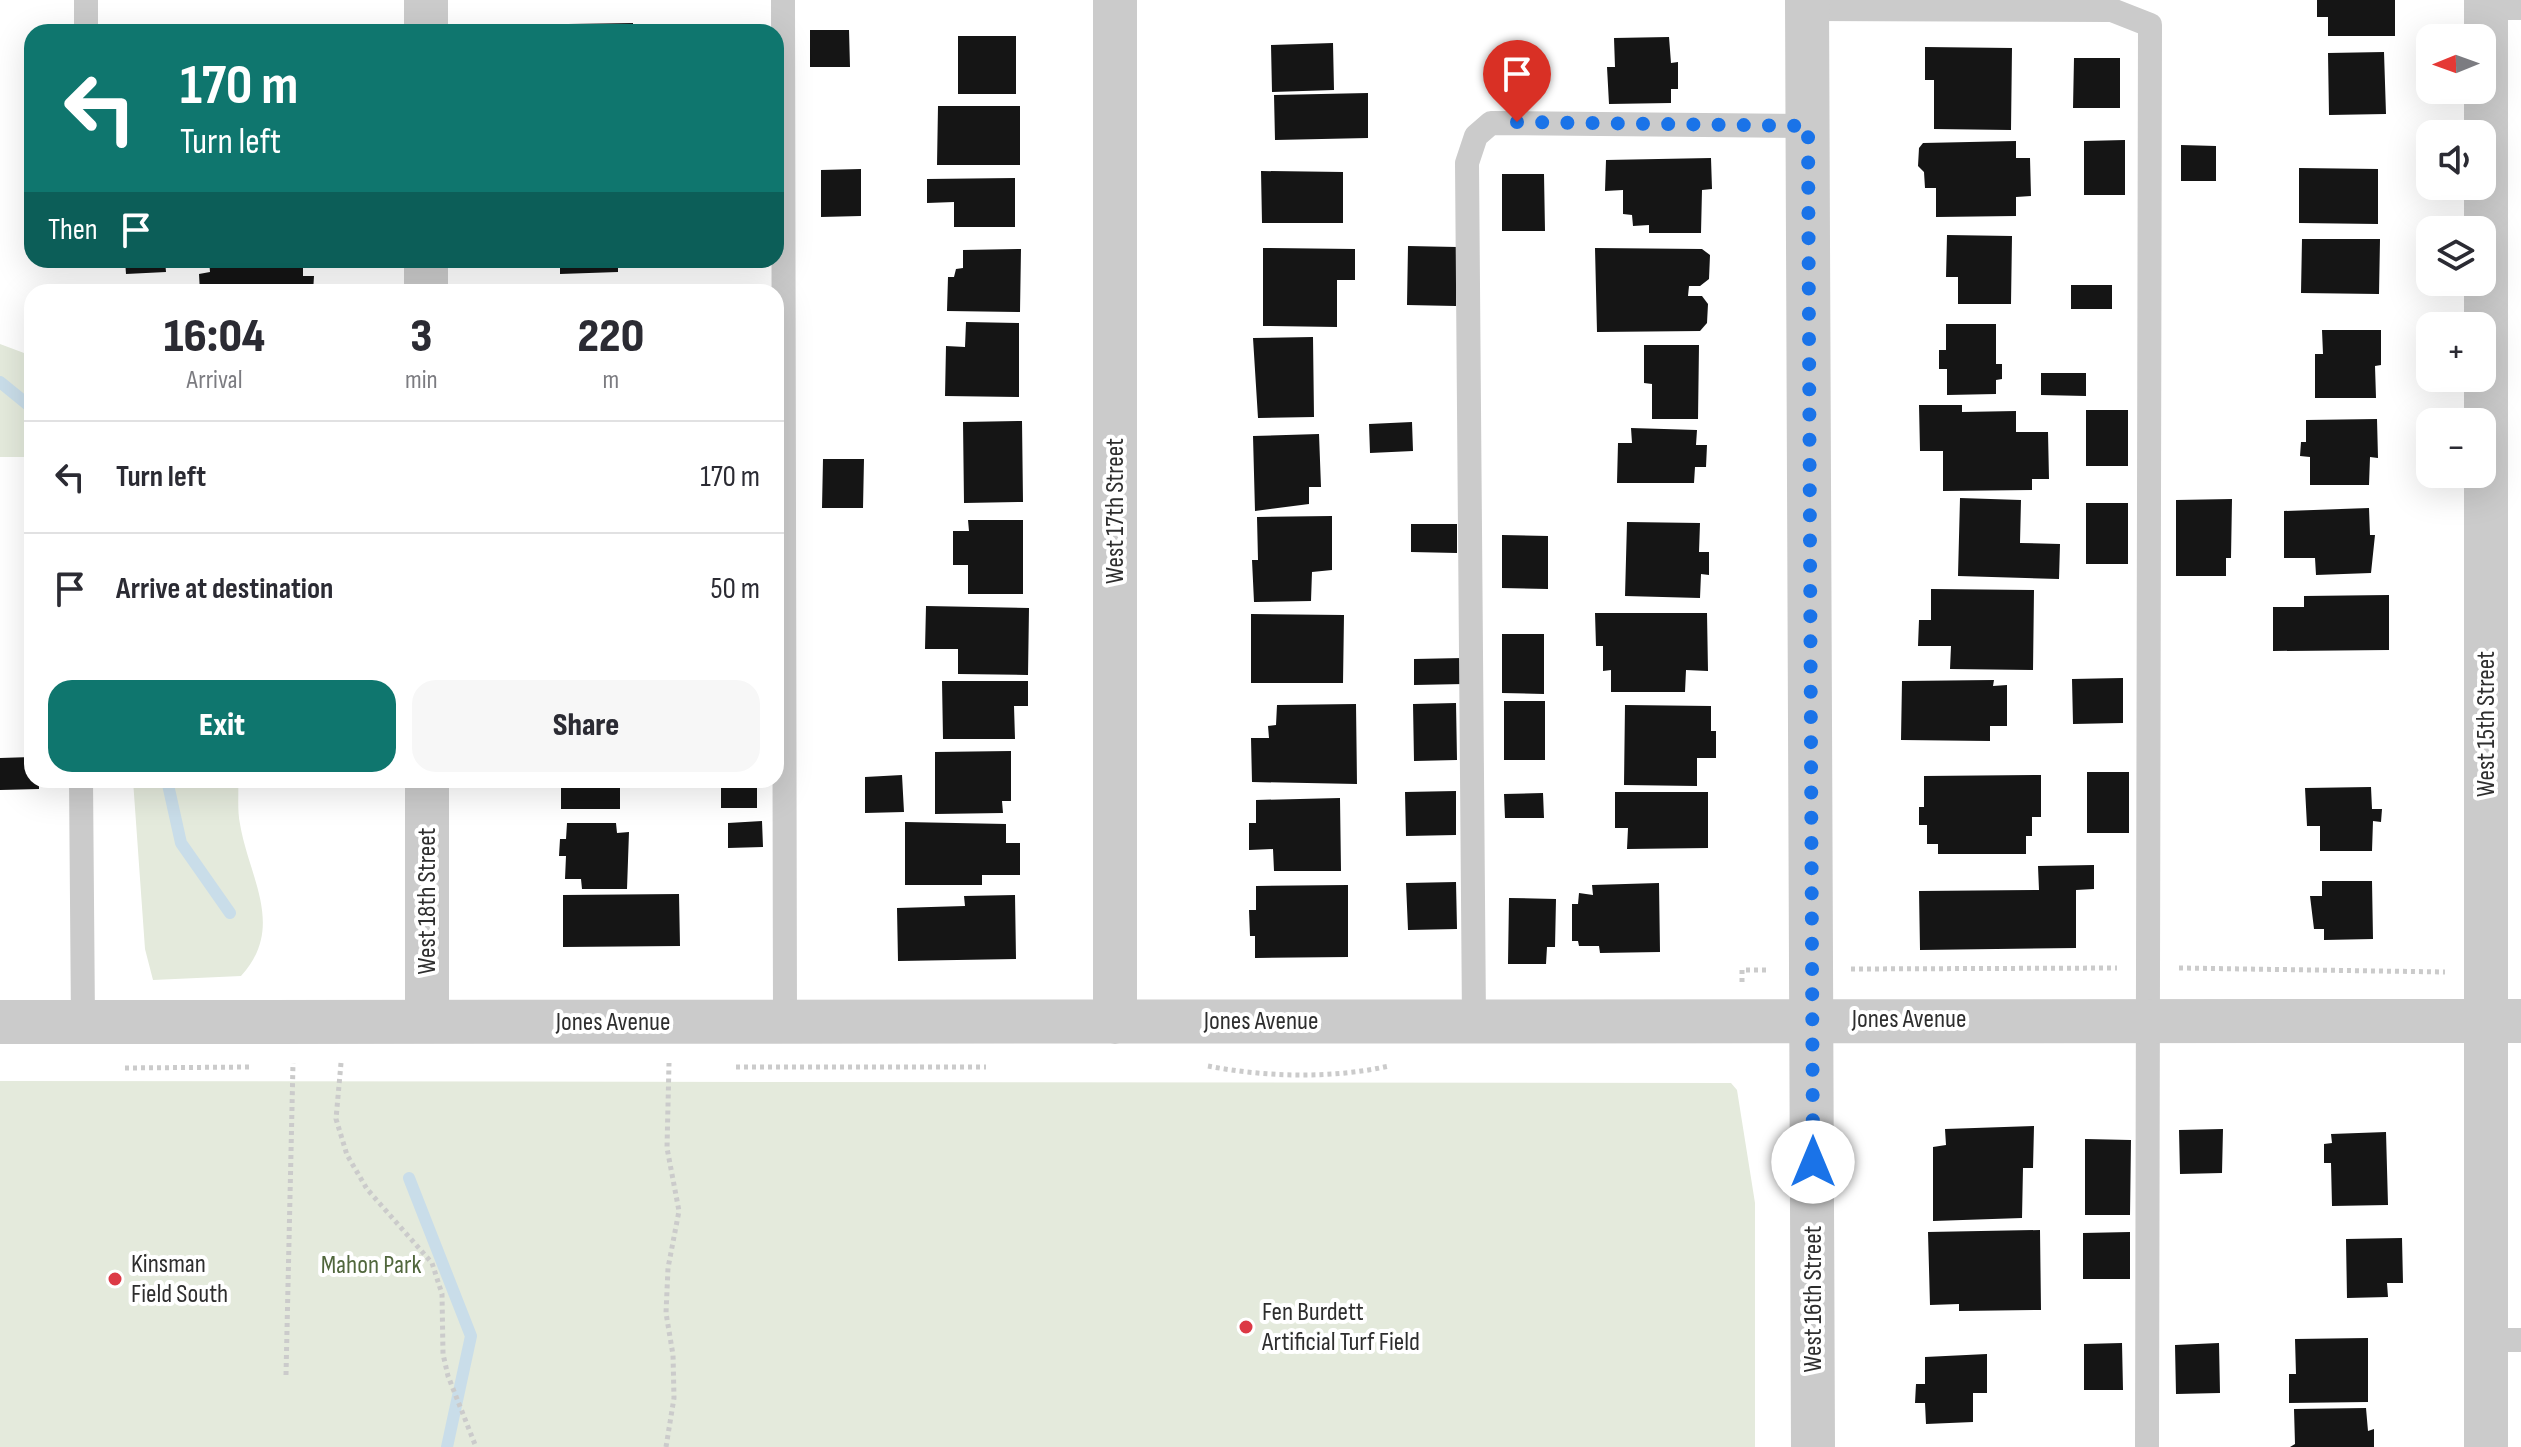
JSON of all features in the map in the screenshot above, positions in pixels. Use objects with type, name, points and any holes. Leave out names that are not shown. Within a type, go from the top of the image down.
[{"type":"street","points":[[426,0],[426,24]]},
{"type":"street","name":"West 17th Street","points":[[1115,0],[1115,1022]]},
{"type":"street","name":"West 16th Street","points":[[1807,5],[1813,1447]]},
{"type":"street","name":"West 15th Street","points":[[2486,1447],[2503,1340],[2498,5]]},
{"type":"street","name":"West 18th Street","points":[[427,788],[427,1022]]},
{"type":"street","name":"Jones Avenue","points":[[0,1022],[2148,1019],[2504,1022]]},
{"type":"lane","points":[[86,0],[86,24]]},
{"type":"lane","points":[[783,0],[783,24]]},
{"type":"lane","points":[[1807,5],[2112,10],[2150,25],[2147,1447]]},
{"type":"lane","points":[[1474,1020],[1467,163],[1476,136],[1491,123],[1544,121],[1808,126]]},
{"type":"lane","points":[[784,511],[785,1022]]},
{"type":"lane","points":[[81,788],[83,1022]]},
{"type":"path","points":[[2165,967],[2456,972]]},
{"type":"path","points":[[1838,969],[2123,968]]},
{"type":"path","points":[[286,1375],[294,1022]]},
{"type":"path","points":[[666,1447],[674,1398],[666,1298],[679,1211],[667,1148],[668,1022]]},
{"type":"path","points":[[341,1051],[336,1119],[347,1155],[367,1189],[432,1263],[442,1294],[443,1354],[448,1376],[476,1447]]},
{"type":"green space","points":[[0,344],[24,353],[24,457],[0,457]]},
{"type":"green space","points":[[134,788],[238,788],[240,824],[261,902],[263,921],[254,958],[241,976],[153,980],[145,949]]},
{"type":"green space","name":"Mahon Park","points":[[0,1081],[1731,1083],[1737,1090],[1755,1203],[1755,1447],[0,1447]]},
{"type":"building","points":[[2317,0],[2395,0],[2395,36],[2328,36],[2328,17],[2317,17]]},
{"type":"building","points":[[810,30],[849,30],[850,67],[810,67]]},
{"type":"building","points":[[958,36],[1016,36],[1016,94],[958,94]]},
{"type":"building","points":[[1669,37],[1671,63],[1678,62],[1678,89],[1671,89],[1671,103],[1609,104],[1607,67],[1615,67],[1614,38]]},
{"type":"building","points":[[1333,43],[1334,90],[1272,92],[1271,45]]},
{"type":"building","points":[[1925,47],[2012,48],[2011,130],[1934,129],[1934,80],[1925,80]]},
{"type":"building","points":[[2384,52],[2386,114],[2329,115],[2328,53]]},
{"type":"building","points":[[2074,58],[2120,58],[2120,108],[2073,108]]},
{"type":"building","points":[[1368,93],[1368,138],[1275,140],[1274,95]]},
{"type":"building","points":[[938,106],[1020,106],[1020,165],[937,165]]},
{"type":"building","points":[[2125,140],[2125,195],[2084,195],[2084,141]]},
{"type":"building","points":[[2016,141],[2016,158],[2030,158],[2031,196],[2016,197],[2016,216],[1936,217],[1936,188],[1925,188],[1924,172],[1918,166],[1919,148],[1923,143]]},
{"type":"building","points":[[2181,145],[2216,146],[2216,181],[2181,181]]},
{"type":"building","points":[[1711,158],[1712,189],[1702,190],[1701,233],[1649,233],[1649,225],[1633,226],[1632,215],[1623,214],[1623,190],[1605,191],[1606,160]]},
{"type":"building","points":[[2299,168],[2378,169],[2378,224],[2299,223]]},
{"type":"building","points":[[861,169],[861,216],[821,217],[821,170]]},
{"type":"building","points":[[1261,171],[1343,172],[1343,223],[1262,223]]},
{"type":"building","points":[[1502,174],[1544,174],[1545,231],[1502,231]]},
{"type":"building","points":[[1015,178],[1015,227],[954,227],[954,202],[927,203],[927,179]]},
{"type":"building","points":[[1947,235],[2012,236],[2011,304],[1958,304],[1958,277],[1946,277]]},
{"type":"building","points":[[2302,239],[2380,239],[2379,294],[2301,293]]},
{"type":"building","points":[[1408,246],[1457,247],[1456,306],[1407,305]]},
{"type":"building","points":[[1263,248],[1355,249],[1355,280],[1337,280],[1337,327],[1263,326]]},
{"type":"building","points":[[1595,248],[1702,249],[1710,255],[1709,279],[1700,286],[1689,286],[1688,296],[1702,296],[1708,304],[1707,323],[1700,331],[1597,332]]},
{"type":"building","points":[[1021,249],[1020,312],[947,311],[948,277],[954,277],[956,269],[963,268],[963,250]]},
{"type":"building","points":[[126,268],[166,268],[166,272],[126,274]]},
{"type":"building","points":[[210,268],[303,268],[303,276],[314,276],[314,284],[200,284],[199,274],[210,272]]},
{"type":"building","points":[[560,268],[618,268],[618,272],[560,274]]},
{"type":"building","points":[[2071,285],[2112,285],[2112,309],[2071,309]]},
{"type":"building","points":[[966,322],[1019,323],[1019,397],[945,396],[946,346],[965,347]]},
{"type":"building","points":[[1946,324],[1996,324],[1996,364],[2002,364],[2002,379],[1996,380],[1996,394],[1947,395],[1947,369],[1939,369],[1939,350],[1946,350]]},
{"type":"building","points":[[2322,330],[2381,330],[2381,365],[2375,366],[2376,398],[2315,398],[2315,354],[2323,354]]},
{"type":"building","points":[[1313,337],[1314,417],[1258,418],[1253,338]]},
{"type":"building","points":[[1644,345],[1699,345],[1698,419],[1652,419],[1652,384],[1644,383]]},
{"type":"building","points":[[2041,373],[2086,373],[2086,396],[2041,395]]},
{"type":"building","points":[[1919,405],[1962,405],[1962,412],[2016,411],[2016,432],[2048,432],[2049,479],[2032,479],[2032,490],[1943,491],[1943,451],[1920,451]]},
{"type":"building","points":[[2086,410],[2128,410],[2128,466],[2086,466]]},
{"type":"building","points":[[2377,419],[2378,458],[2370,457],[2369,485],[2310,485],[2310,457],[2300,456],[2301,442],[2306,442],[2306,420]]},
{"type":"building","points":[[1022,421],[1023,502],[964,503],[963,422]]},
{"type":"building","points":[[1412,422],[1413,451],[1370,453],[1369,424]]},
{"type":"building","points":[[1631,428],[1697,430],[1696,445],[1707,445],[1706,467],[1695,467],[1694,483],[1617,483],[1618,443],[1632,443]]},
{"type":"building","points":[[1319,434],[1321,487],[1309,487],[1309,504],[1255,511],[1253,436]]},
{"type":"building","points":[[823,459],[864,459],[863,508],[822,508]]},
{"type":"building","points":[[1960,498],[2021,500],[2020,543],[2060,544],[2059,579],[1958,576]]},
{"type":"building","points":[[2232,499],[2231,558],[2226,558],[2226,576],[2176,576],[2176,500]]},
{"type":"building","points":[[2086,503],[2128,503],[2128,564],[2086,564]]},
{"type":"building","points":[[2369,508],[2370,535],[2375,535],[2371,573],[2316,575],[2315,558],[2284,558],[2284,511]]},
{"type":"building","points":[[1332,516],[1332,570],[1312,572],[1311,601],[1254,602],[1252,560],[1258,560],[1257,517]]},
{"type":"building","points":[[968,520],[1023,520],[1023,594],[968,594],[968,565],[953,565],[953,531],[969,531]]},
{"type":"building","points":[[1627,522],[1700,523],[1699,552],[1709,552],[1709,575],[1701,574],[1700,598],[1625,596]]},
{"type":"building","points":[[1411,524],[1457,524],[1457,553],[1411,552]]},
{"type":"building","points":[[1502,535],[1548,536],[1548,589],[1502,588]]},
{"type":"building","points":[[1931,589],[2034,590],[2033,670],[1950,669],[1951,646],[1918,646],[1919,620],[1931,620]]},
{"type":"building","points":[[2389,595],[2389,650],[2273,651],[2273,607],[2304,607],[2304,596]]},
{"type":"building","points":[[926,606],[1029,608],[1028,675],[958,674],[958,649],[925,649]]},
{"type":"building","points":[[1595,613],[1707,613],[1708,671],[1686,670],[1685,692],[1611,692],[1611,670],[1603,671],[1603,646],[1596,646]]},
{"type":"building","points":[[1251,614],[1344,615],[1343,683],[1251,683]]},
{"type":"building","points":[[1502,634],[1544,634],[1544,694],[1502,693]]},
{"type":"building","points":[[1463,658],[1464,684],[1414,685],[1414,659]]},
{"type":"building","points":[[2123,678],[2123,723],[2073,724],[2072,679]]},
{"type":"building","points":[[1994,680],[1993,686],[2007,685],[2007,726],[1990,726],[1990,741],[1901,740],[1902,681]]},
{"type":"building","points":[[942,681],[1028,681],[1028,706],[1014,706],[1015,739],[943,739]]},
{"type":"building","points":[[1504,701],[1545,701],[1545,760],[1504,760]]},
{"type":"building","points":[[1456,703],[1457,760],[1414,761],[1413,704]]},
{"type":"building","points":[[1356,704],[1357,784],[1252,782],[1251,738],[1269,738],[1268,726],[1276,725],[1277,705]]},
{"type":"building","points":[[1625,705],[1711,706],[1711,731],[1716,731],[1716,758],[1697,758],[1697,786],[1624,785]]},
{"type":"building","points":[[1011,751],[1011,801],[1002,801],[1003,813],[935,814],[935,752]]},
{"type":"building","points":[[24,757],[24,788],[39,789],[0,790],[0,758]]},
{"type":"building","points":[[2087,772],[2129,772],[2129,833],[2087,833]]},
{"type":"building","points":[[902,775],[904,812],[865,813],[865,777]]},
{"type":"building","points":[[2041,775],[2041,817],[2032,817],[2032,836],[2026,836],[2026,854],[1938,854],[1938,844],[1927,844],[1927,825],[1919,825],[1919,807],[1924,807],[1924,776]]},
{"type":"building","points":[[2371,787],[2372,809],[2382,809],[2381,822],[2373,821],[2372,851],[2320,851],[2320,826],[2307,826],[2305,788]]},
{"type":"building","points":[[561,788],[620,788],[620,809],[561,809]]},
{"type":"building","points":[[721,788],[757,788],[757,808],[721,808]]},
{"type":"building","points":[[1456,791],[1456,835],[1406,836],[1405,792]]},
{"type":"building","points":[[1615,792],[1708,792],[1708,848],[1627,849],[1628,828],[1615,828]]},
{"type":"building","points":[[1543,793],[1544,818],[1505,818],[1504,794]]},
{"type":"building","points":[[1340,798],[1341,871],[1274,871],[1273,849],[1249,850],[1249,823],[1256,823],[1256,800]]},
{"type":"building","points":[[762,821],[763,847],[728,848],[728,823]]},
{"type":"building","points":[[905,822],[1006,824],[1006,843],[1020,843],[1020,875],[982,875],[982,885],[905,885]]},
{"type":"building","points":[[567,823],[616,823],[617,833],[629,832],[627,889],[582,889],[581,879],[565,879],[566,856],[559,856],[560,839],[566,839]]},
{"type":"building","points":[[2094,865],[2094,889],[2076,890],[2076,948],[1920,950],[1919,891],[2039,890],[2038,866]]},
{"type":"building","points":[[2322,881],[2372,881],[2373,939],[2324,940],[2324,929],[2314,929],[2310,896],[2322,896]]},
{"type":"building","points":[[1456,882],[1457,929],[1408,930],[1406,883]]},
{"type":"building","points":[[1659,883],[1660,952],[1600,953],[1599,946],[1579,946],[1578,941],[1572,941],[1572,904],[1578,904],[1579,893],[1593,895],[1592,885]]},
{"type":"building","points":[[1348,885],[1348,957],[1255,958],[1255,936],[1250,936],[1249,910],[1256,910],[1256,886]]},
{"type":"building","points":[[679,894],[680,946],[563,947],[563,895]]},
{"type":"building","points":[[1015,895],[1016,959],[898,961],[897,908],[965,906],[964,896]]},
{"type":"building","points":[[1509,898],[1556,899],[1555,947],[1547,947],[1546,964],[1508,964]]},
{"type":"building","points":[[2034,1126],[2033,1168],[2023,1168],[2022,1218],[1933,1221],[1933,1147],[1946,1145],[1945,1129]]},
{"type":"building","points":[[2223,1129],[2222,1173],[2180,1174],[2179,1130]]},
{"type":"building","points":[[2386,1132],[2388,1205],[2332,1206],[2331,1163],[2324,1163],[2324,1144],[2332,1143],[2331,1134]]},
{"type":"building","points":[[2085,1139],[2131,1140],[2130,1215],[2085,1215]]},
{"type":"building","points":[[2040,1230],[2041,1310],[1959,1311],[1959,1304],[1930,1305],[1928,1232]]},
{"type":"building","points":[[2130,1232],[2130,1279],[2083,1279],[2083,1233]]},
{"type":"building","points":[[2402,1238],[2403,1283],[2387,1283],[2388,1297],[2347,1298],[2346,1239]]},
{"type":"building","points":[[2368,1338],[2368,1402],[2289,1403],[2289,1374],[2296,1374],[2295,1339]]},
{"type":"building","points":[[2122,1343],[2123,1390],[2084,1390],[2084,1344]]},
{"type":"building","points":[[2219,1343],[2220,1393],[2176,1394],[2175,1345]]},
{"type":"building","points":[[1987,1354],[1987,1393],[1973,1393],[1973,1422],[1926,1424],[1925,1403],[1915,1403],[1916,1384],[1925,1384],[1925,1357]]},
{"type":"building","points":[[2366,1408],[2368,1431],[2374,1429],[2374,1447],[2290,1447],[2295,1444],[2294,1409]]},
{"type":"waterway","points":[[0,382],[24,402]]},
{"type":"waterway","points":[[169,788],[181,843],[230,913]]},
{"type":"waterway","points":[[409,1178],[471,1336],[447,1447]]},
{"type":"place","name":"Kinsman Field South","points":[[115,1279]]},
{"type":"place","name":"Fen Burdett Artificial Turf Field","points":[[1246,1327]]},
{"type":"route","points":[[1517,122],[1808,126],[1813,1162]]}]
